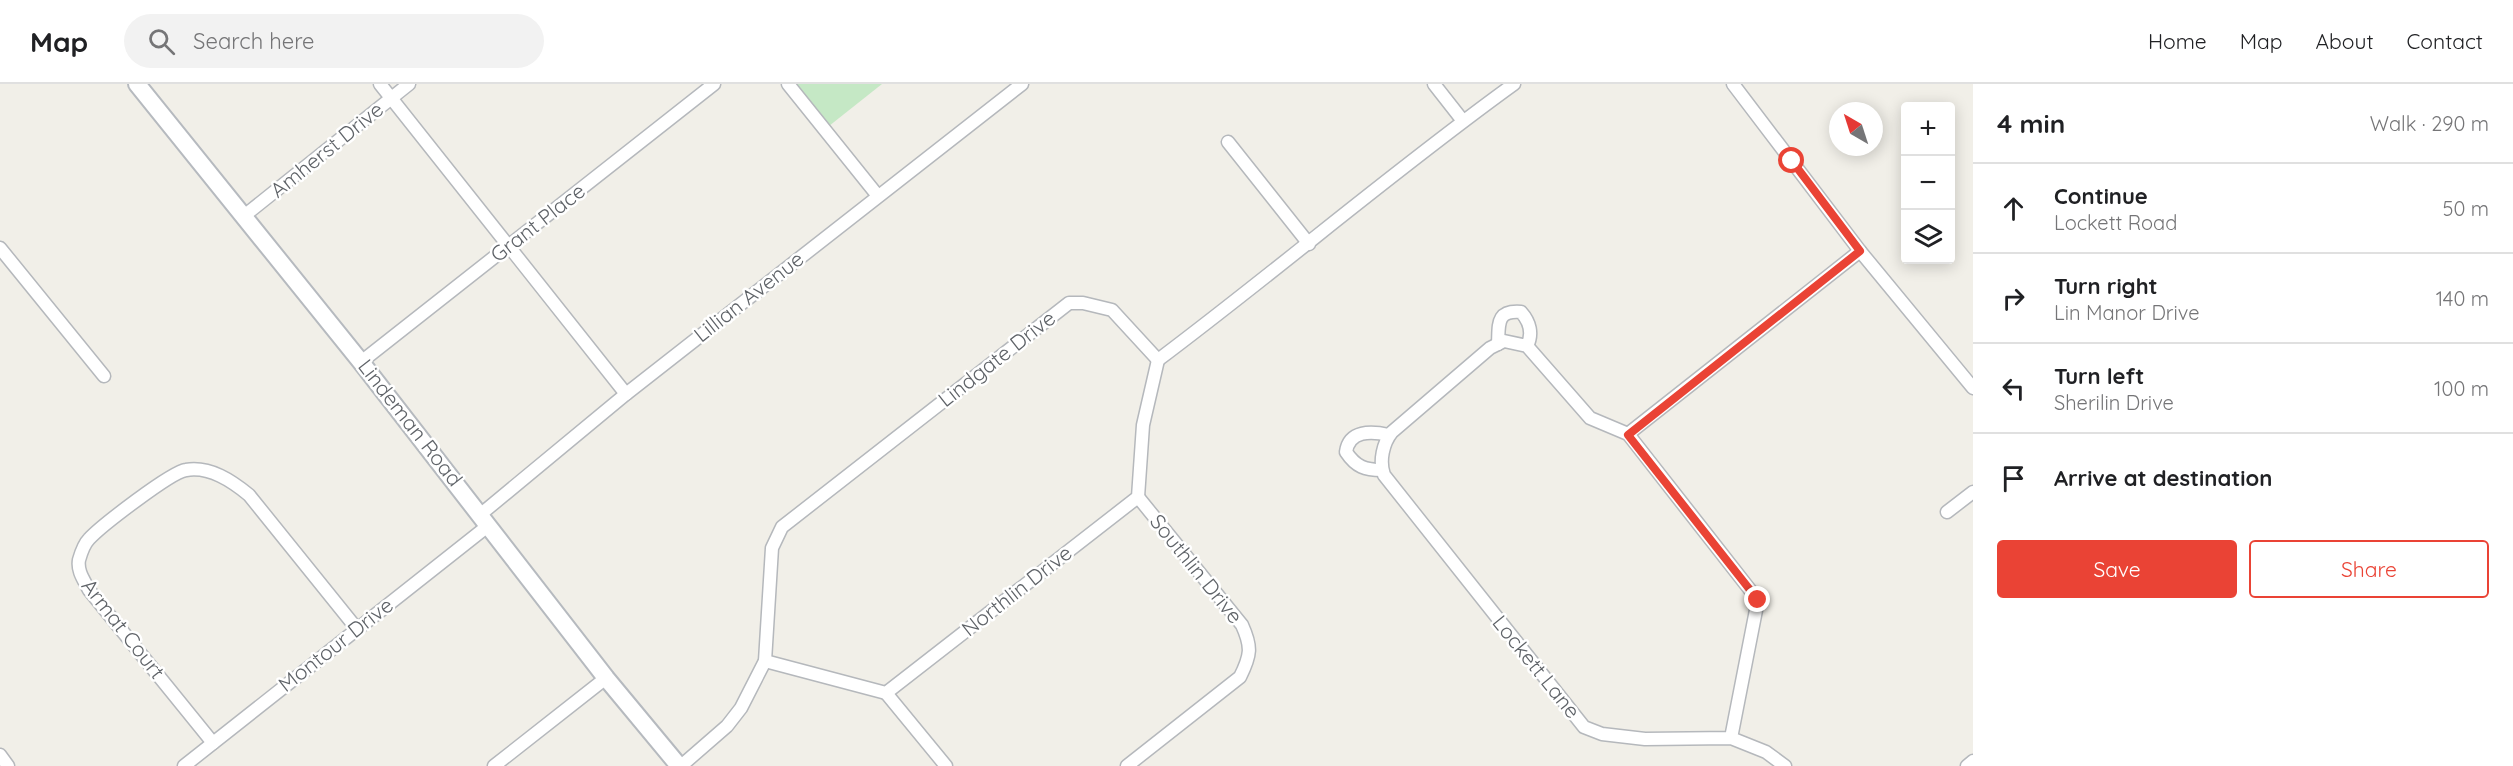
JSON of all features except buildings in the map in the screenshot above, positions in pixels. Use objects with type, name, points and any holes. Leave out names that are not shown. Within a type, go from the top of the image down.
[{"type":"street","name":"Lindeman Road","points":[[137,84],[361,362],[606,678],[680,766]]},
{"type":"street","points":[[380,84],[626,394]]},
{"type":"street","name":"Amherst Drive","points":[[244,216],[409,84]]},
{"type":"street","name":"Grant Place","points":[[361,362],[714,84]]},
{"type":"street","points":[[788,84],[878,196]]},
{"type":"street","name":"Lillian Avenue","points":[[485,520],[626,394],[1022,84]]},
{"type":"street","points":[[1434,84],[1463,121]]},
{"type":"street","points":[[1138,497],[1143,425],[1158,360],[1309,244],[1463,121],[1514,84]]},
{"type":"street","points":[[1733,84],[1860,251],[1972,384]]},
{"type":"street","points":[[1228,142],[1309,244]]},
{"type":"street","points":[[0,248],[104,376]]},
{"type":"street","points":[[1628,435],[1860,251]]},
{"type":"street","name":"Lindgate Drive","points":[[680,766],[727,726],[741,708],[765,661],[772,548],[782,526],[1069,303],[1083,303],[1112,309],[1158,360]]},
{"type":"street","points":[[1498,344],[1499,323],[1503,315],[1521,312],[1528,319],[1531,338],[1527,346]]},
{"type":"street","points":[[1389,435],[1365,432],[1354,436],[1347,443],[1346,452],[1352,462],[1365,470],[1382,470],[1383,454],[1389,435],[1490,348],[1504,341],[1527,346],[1590,418],[1628,435],[1758,600],[1731,738]]},
{"type":"street","name":"Armat Court","points":[[213,743],[89,590],[80,573],[79,562],[87,540],[160,483],[186,470],[209,472],[229,478],[249,495],[357,629]]},
{"type":"street","name":"Lockett Lane","points":[[1382,470],[1584,727],[1602,734],[1645,739],[1731,738],[1766,752],[1785,766]]},
{"type":"street","points":[[1947,512],[1973,492]]},
{"type":"street","name":"Northlin Drive","points":[[886,693],[1138,497]]},
{"type":"street","name":"Southlin Drive","points":[[1127,766],[1240,677],[1249,660],[1250,642],[1242,625],[1138,497]]},
{"type":"street","name":"Montour Drive","points":[[184,766],[357,629],[485,520]]},
{"type":"street","points":[[765,661],[886,693],[946,766]]},
{"type":"street","points":[[494,766],[606,678]]},
{"type":"street","points":[[0,755],[8,766]]},
{"type":"street","points":[[1967,766],[1973,761]]},
{"type":"green space","points":[[795,84],[882,84],[829,126]]},
{"type":"route","points":[[1758,600],[1628,435],[1860,251],[1792,161]]}]
